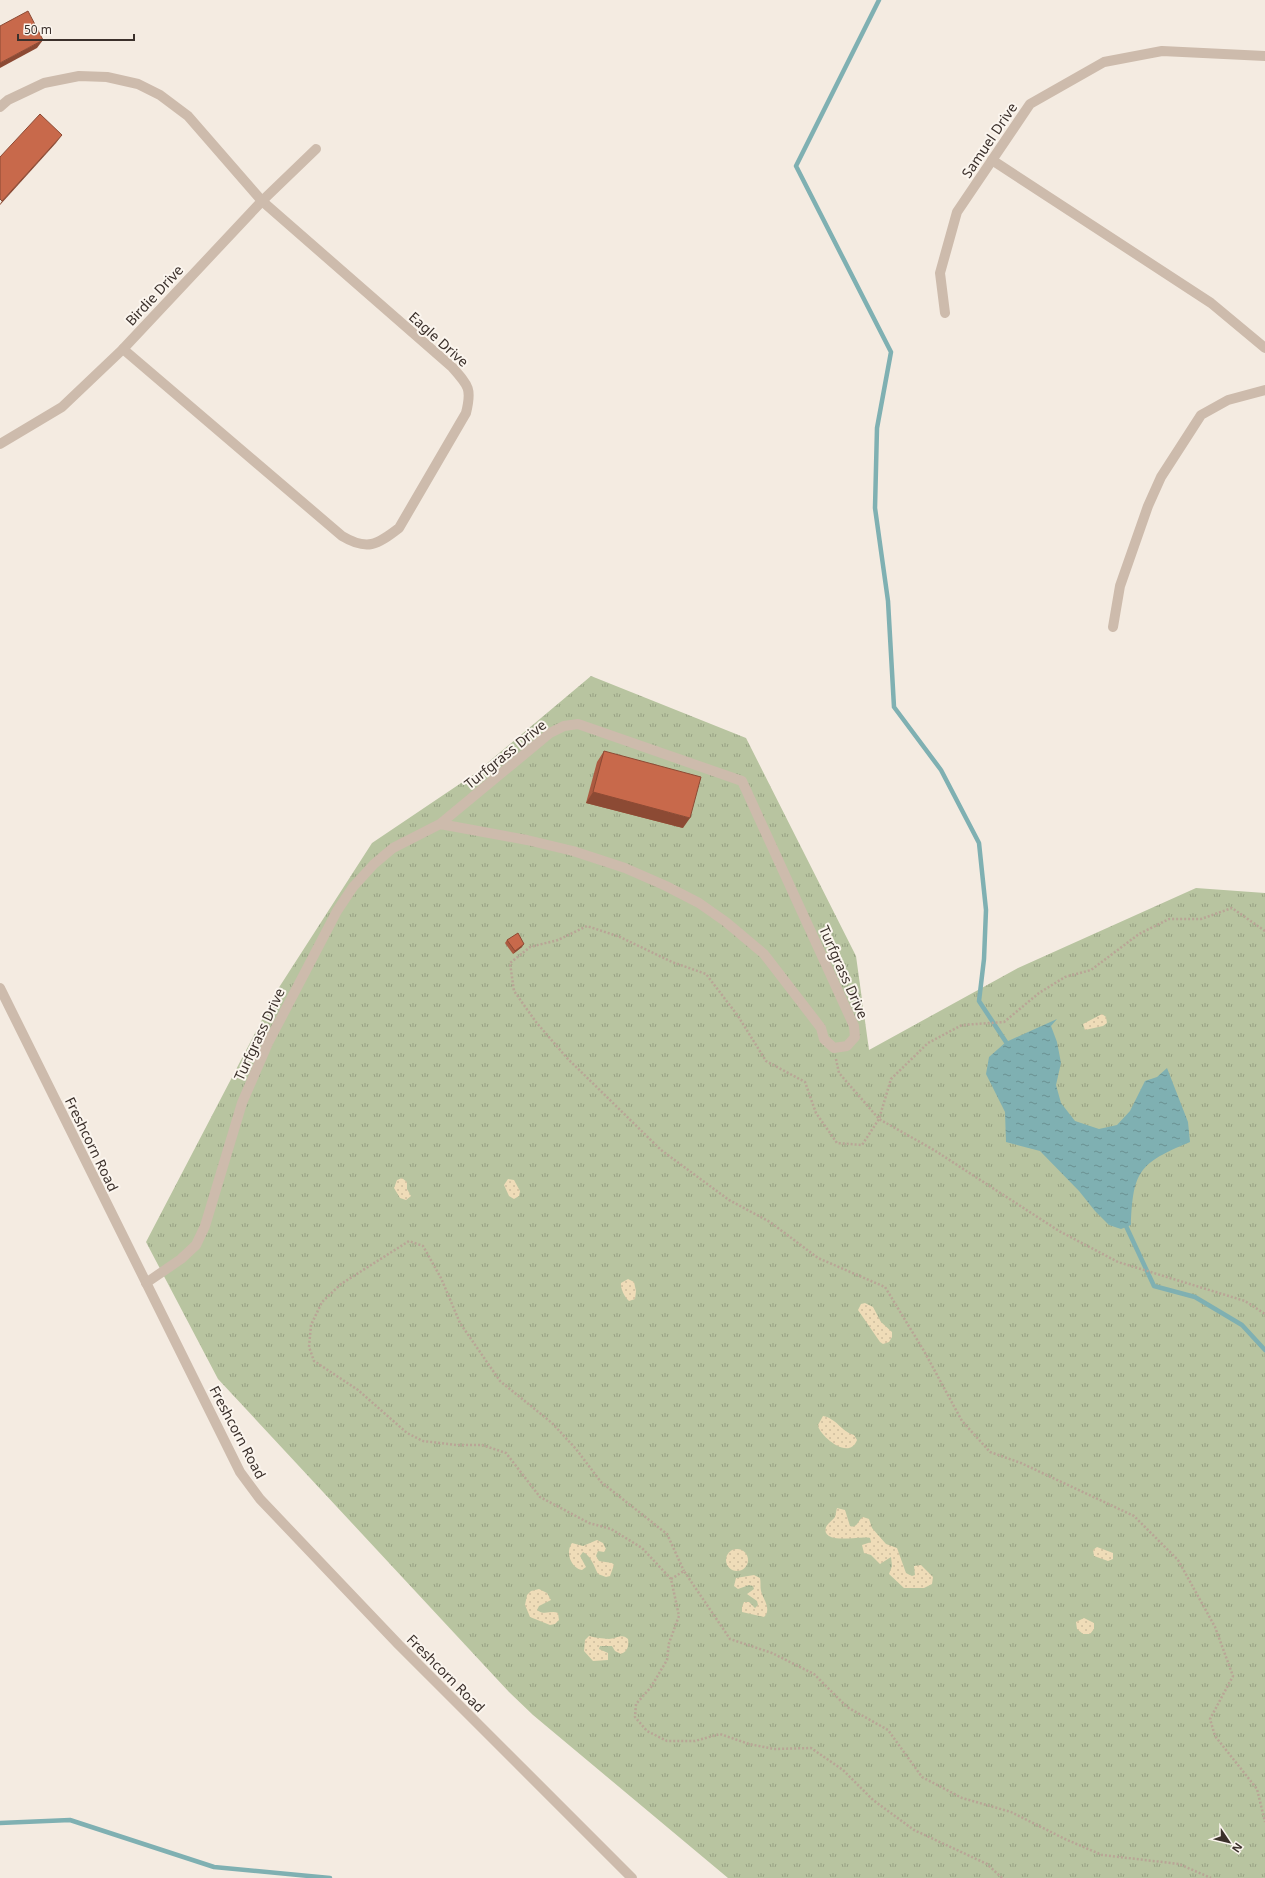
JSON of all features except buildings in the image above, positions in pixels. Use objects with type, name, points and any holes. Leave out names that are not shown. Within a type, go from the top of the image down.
[{"type":"street","name":"Samuel Drive","points":[[945,313],[940,274],[957,212],[1030,104],[1104,62],[1162,51],[1265,56]]},
{"type":"street","name":"Eagle Drive","points":[[0,107],[8,100],[44,83],[80,76],[107,77],[138,84],[160,95],[188,116],[262,201],[452,367],[463,379],[470,395],[466,413],[399,528],[385,539],[371,544],[356,544],[342,536],[123,349]]},
{"type":"street","name":"Birdie Drive","points":[[0,444],[62,407],[123,349],[262,201],[316,150]]},
{"type":"street","points":[[992,160],[1211,303],[1265,348]]},
{"type":"street","points":[[1113,627],[1120,586],[1148,506],[1161,477],[1201,415],[1228,400],[1265,390]]},
{"type":"street","name":"Turfgrass Drive","points":[[146,1283],[181,1259],[196,1244],[205,1226],[242,1103],[268,1043],[337,911],[353,887],[374,864],[394,848],[440,824],[550,733],[564,726],[578,724],[742,781],[854,1026],[855,1037],[847,1046],[834,1048]]},
{"type":"street","points":[[440,824],[527,840],[573,851],[625,868],[666,886],[699,903],[726,922],[764,954],[821,1028],[824,1039],[834,1048]]},
{"type":"street","name":"Freshcorn Road","points":[[0,988],[240,1472],[260,1499],[399,1646],[632,1878]]},
{"type":"path","points":[[1265,931],[1232,908],[1201,919],[1168,919],[1139,934],[1091,970],[1066,977],[1039,993],[1004,1022],[962,1025],[928,1043],[891,1079],[879,1119],[862,1145],[837,1143],[816,1113],[804,1082],[766,1061],[738,1016],[706,974],[672,962],[620,937],[587,926],[558,940],[530,947],[510,964],[514,992],[536,1022],[567,1058],[661,1150],[729,1200],[770,1222],[818,1258],[886,1287],[924,1351],[962,1421],[990,1452],[1021,1463],[1134,1516],[1178,1560],[1215,1626],[1233,1676],[1210,1719],[1214,1736],[1257,1789],[1265,1822]]},
{"type":"path","points":[[834,1048],[839,1074],[879,1119],[934,1150],[1059,1231],[1118,1262],[1245,1301],[1265,1314]]},
{"type":"path","points":[[1002,1878],[987,1864],[914,1830],[873,1800],[842,1770],[811,1748],[774,1749],[749,1744],[720,1734],[696,1742],[667,1742],[647,1731],[635,1717],[636,1704],[651,1687],[667,1660],[669,1643],[679,1616],[671,1579],[642,1548],[611,1530],[588,1523],[540,1496],[506,1453],[482,1445],[456,1445],[423,1441],[407,1433],[358,1390],[314,1361],[309,1347],[311,1325],[322,1302],[341,1284],[409,1241],[423,1246],[441,1278],[460,1323],[500,1381],[552,1423],[576,1449],[601,1482],[667,1534],[684,1571],[730,1639],[772,1653],[814,1674],[847,1707],[888,1730],[922,1777],[962,1798],[1011,1812],[1065,1839],[1102,1855],[1179,1864],[1211,1878]]},
{"type":"path","points":[[671,1579],[684,1571]]},
{"type":"green space","points":[[591,676],[746,738],[856,956],[869,1050],[1018,968],[1196,888],[1265,893],[1265,1878],[728,1878],[533,1715],[509,1692],[218,1379],[146,1242],[278,989],[372,843],[473,775]]},
{"type":"sand","points":[[1102,1014],[1106,1017],[1107,1023],[1103,1026],[1085,1030],[1083,1024]]},
{"type":"sand","points":[[402,1178],[407,1182],[407,1189],[411,1196],[406,1200],[400,1198],[394,1188],[397,1180]]},
{"type":"sand","points":[[508,1179],[514,1180],[520,1191],[519,1196],[514,1199],[509,1196],[504,1185]]},
{"type":"sand","points":[[628,1279],[634,1282],[636,1291],[635,1299],[629,1301],[621,1288],[621,1283]]},
{"type":"sand","points":[[865,1303],[873,1307],[881,1322],[892,1332],[892,1337],[889,1342],[883,1344],[880,1342],[858,1310],[861,1304]]},
{"type":"sand","points":[[823,1416],[832,1419],[846,1431],[854,1435],[857,1440],[853,1446],[848,1448],[841,1447],[828,1440],[819,1429],[818,1425]]},
{"type":"sand","points":[[837,1508],[845,1510],[850,1526],[852,1527],[856,1525],[863,1517],[869,1519],[872,1528],[886,1544],[897,1548],[906,1573],[912,1576],[915,1575],[914,1566],[921,1565],[933,1577],[932,1584],[924,1588],[904,1588],[889,1574],[892,1566],[891,1557],[880,1564],[871,1555],[864,1553],[862,1545],[871,1542],[870,1538],[836,1538],[826,1533],[826,1527],[835,1517]]},
{"type":"sand","points":[[597,1540],[603,1543],[606,1549],[604,1552],[598,1551],[596,1556],[599,1561],[612,1563],[614,1565],[610,1576],[606,1577],[598,1574],[590,1559],[583,1552],[580,1556],[586,1567],[582,1570],[578,1569],[570,1559],[569,1551],[572,1543],[583,1546]]},
{"type":"sand","points":[[1097,1547],[1113,1553],[1113,1559],[1108,1561],[1094,1556],[1093,1550]]},
{"type":"sand","points":[[737,1549],[745,1552],[748,1560],[745,1568],[737,1571],[729,1568],[726,1560],[729,1552]]},
{"type":"sand","points":[[754,1575],[760,1578],[761,1591],[767,1607],[764,1617],[742,1612],[744,1602],[749,1602],[755,1608],[758,1605],[757,1601],[747,1594],[754,1589],[753,1586],[749,1585],[738,1589],[734,1586],[736,1578]]},
{"type":"sand","points":[[539,1589],[547,1593],[551,1600],[539,1606],[537,1610],[542,1613],[558,1613],[559,1620],[555,1624],[550,1625],[530,1617],[525,1605],[527,1595],[531,1591]]},
{"type":"sand","points":[[1084,1618],[1094,1623],[1094,1629],[1090,1634],[1083,1634],[1077,1629],[1076,1622]]},
{"type":"sand","points":[[589,1636],[609,1639],[621,1636],[626,1637],[628,1639],[627,1650],[621,1654],[615,1651],[612,1646],[600,1646],[599,1649],[608,1653],[608,1660],[593,1661],[584,1651],[585,1640]]},
{"type":"water","points":[[1057,1019],[1051,1026],[1057,1042],[1061,1063],[1056,1085],[1061,1103],[1075,1121],[1099,1129],[1117,1125],[1130,1111],[1145,1081],[1157,1077],[1167,1068],[1188,1122],[1190,1142],[1160,1156],[1142,1171],[1137,1180],[1134,1192],[1131,1225],[1121,1229],[1109,1225],[1095,1211],[1079,1191],[1040,1151],[1006,1142],[1005,1112],[986,1074],[989,1057],[1006,1042]]},
{"type":"waterway","points":[[879,0],[796,166],[891,352],[877,428],[875,508],[888,601],[894,707],[941,770],[979,843],[986,910],[984,959],[979,1001],[1006,1042]]},
{"type":"waterway","points":[[1126,1226],[1154,1286],[1195,1297],[1242,1325],[1265,1350]]},
{"type":"waterway","points":[[0,1823],[70,1820],[214,1867],[330,1878]]}]
